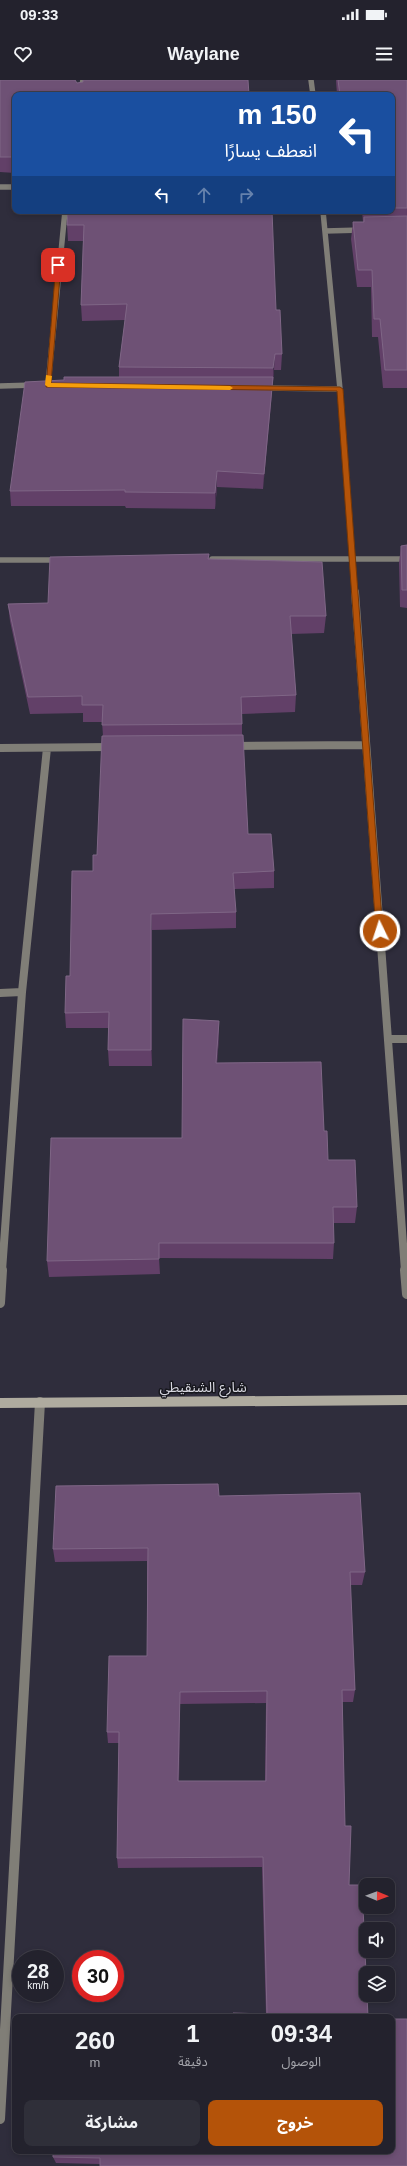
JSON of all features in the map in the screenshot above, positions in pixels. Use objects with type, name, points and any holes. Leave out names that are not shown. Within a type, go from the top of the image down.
[{"type":"street","points":[[81,92],[83,80]]},
{"type":"street","points":[[311,80],[313,92]]},
{"type":"street","points":[[0,187],[12,187]]},
{"type":"street","points":[[48,385],[65,214]]},
{"type":"street","points":[[324,214],[340,389],[407,1294]]},
{"type":"street","points":[[325,231],[370,230]]},
{"type":"street","points":[[0,386],[56,386]]},
{"type":"street","points":[[253,388],[340,389]]},
{"type":"street","points":[[204,559],[407,559]]},
{"type":"street","points":[[0,560],[70,560]]},
{"type":"street","points":[[223,746],[366,745]]},
{"type":"street","points":[[0,748],[119,747]]},
{"type":"street","points":[[0,1303],[22,992],[47,748]]},
{"type":"street","points":[[0,993],[22,992]]},
{"type":"street","points":[[388,1039],[407,1039]]},
{"type":"street","name":"شارع الشنقيطي","points":[[0,1403],[407,1400]]},
{"type":"street","points":[[0,2119],[40,1402]]},
{"type":"building","points":[[0,80],[75,80],[77,83],[83,82],[83,80],[248,80],[249,92],[12,92],[12,157],[0,157]]},
{"type":"building","points":[[338,80],[407,80],[407,208],[395,208],[395,92],[340,92]]},
{"type":"building","points":[[68,214],[272,214],[276,310],[280,310],[282,354],[275,354],[273,368],[119,367],[127,304],[81,305],[84,225],[67,225]]},
{"type":"building","points":[[407,216],[407,370],[385,370],[380,319],[374,319],[372,270],[358,270],[353,222],[364,222],[364,217]]},
{"type":"building","points":[[64,377],[273,377],[264,474],[217,471],[215,493],[125,492],[125,490],[10,491],[25,382],[64,380]]},
{"type":"building","points":[[407,545],[407,590],[402,590],[401,546]]},
{"type":"building","points":[[209,554],[208,559],[322,562],[326,616],[290,616],[296,695],[241,697],[242,724],[102,725],[103,705],[82,705],[82,696],[28,697],[8,604],[48,603],[50,557]]},
{"type":"building","points":[[243,735],[248,834],[271,834],[274,871],[233,873],[236,912],[151,914],[151,1050],[108,1050],[109,1012],[65,1013],[66,976],[70,976],[72,871],[93,871],[93,855],[97,855],[102,736]]},
{"type":"building","points":[[183,1019],[219,1021],[216,1063],[321,1062],[324,1131],[327,1131],[328,1160],[355,1160],[357,1207],[333,1207],[334,1243],[159,1243],[159,1259],[47,1261],[51,1138],[182,1138]]},
{"type":"building","points":[[218,1484],[219,1496],[360,1493],[365,1572],[350,1572],[355,1690],[342,1690],[345,1826],[351,1826],[349,1885],[359,1885],[359,1914],[363,1914],[364,1922],[359,1922],[359,1958],[365,1958],[366,1966],[359,1966],[359,2002],[367,2002],[368,2014],[267,2014],[263,1857],[117,1858],[119,1732],[107,1732],[109,1656],[147,1656],[148,1548],[53,1549],[56,1486]],"holes":[[[267,1691],[266,1781],[178,1781],[180,1692]]]},
{"type":"building","points":[[233,2013],[267,2014],[233,2014]]},
{"type":"building","points":[[395,2019],[407,2019],[407,2166],[100,2166],[100,2158],[53,2157],[53,2154],[395,2154]]},
{"type":"slow traffic","points":[[49,376],[48,385],[230,388]]},
{"type":"route","points":[[58,265],[48,385],[340,389],[380,931]]}]
